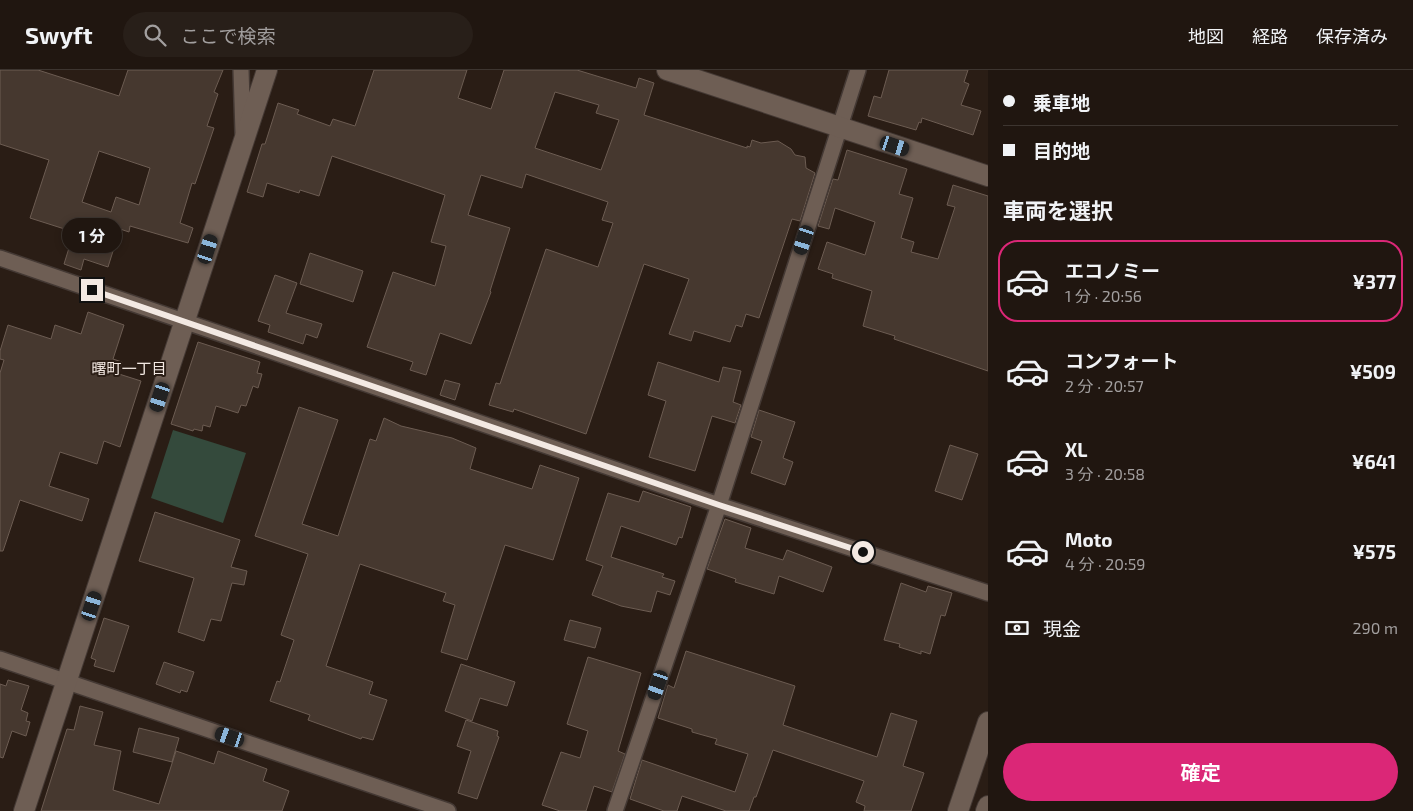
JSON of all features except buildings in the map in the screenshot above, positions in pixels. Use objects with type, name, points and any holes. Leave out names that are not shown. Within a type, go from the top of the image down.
[{"type":"street","points":[[241,70],[244,142]]},
{"type":"street","points":[[24,811],[267,70]]},
{"type":"street","points":[[667,70],[988,176]]},
{"type":"street","points":[[615,811],[719,505],[858,70]]},
{"type":"street","points":[[0,258],[719,505],[988,593]]},
{"type":"street","points":[[0,659],[448,811]]},
{"type":"street","points":[[958,811],[988,722]]},
{"type":"street","points":[[986,811],[988,806]]},
{"type":"green space","points":[[173,430],[246,453],[223,523],[151,498]]},
{"type":"district","name":"曙町一丁目","points":[[129,368]]},
{"type":"route","points":[[92,290],[719,505],[863,552]]}]
